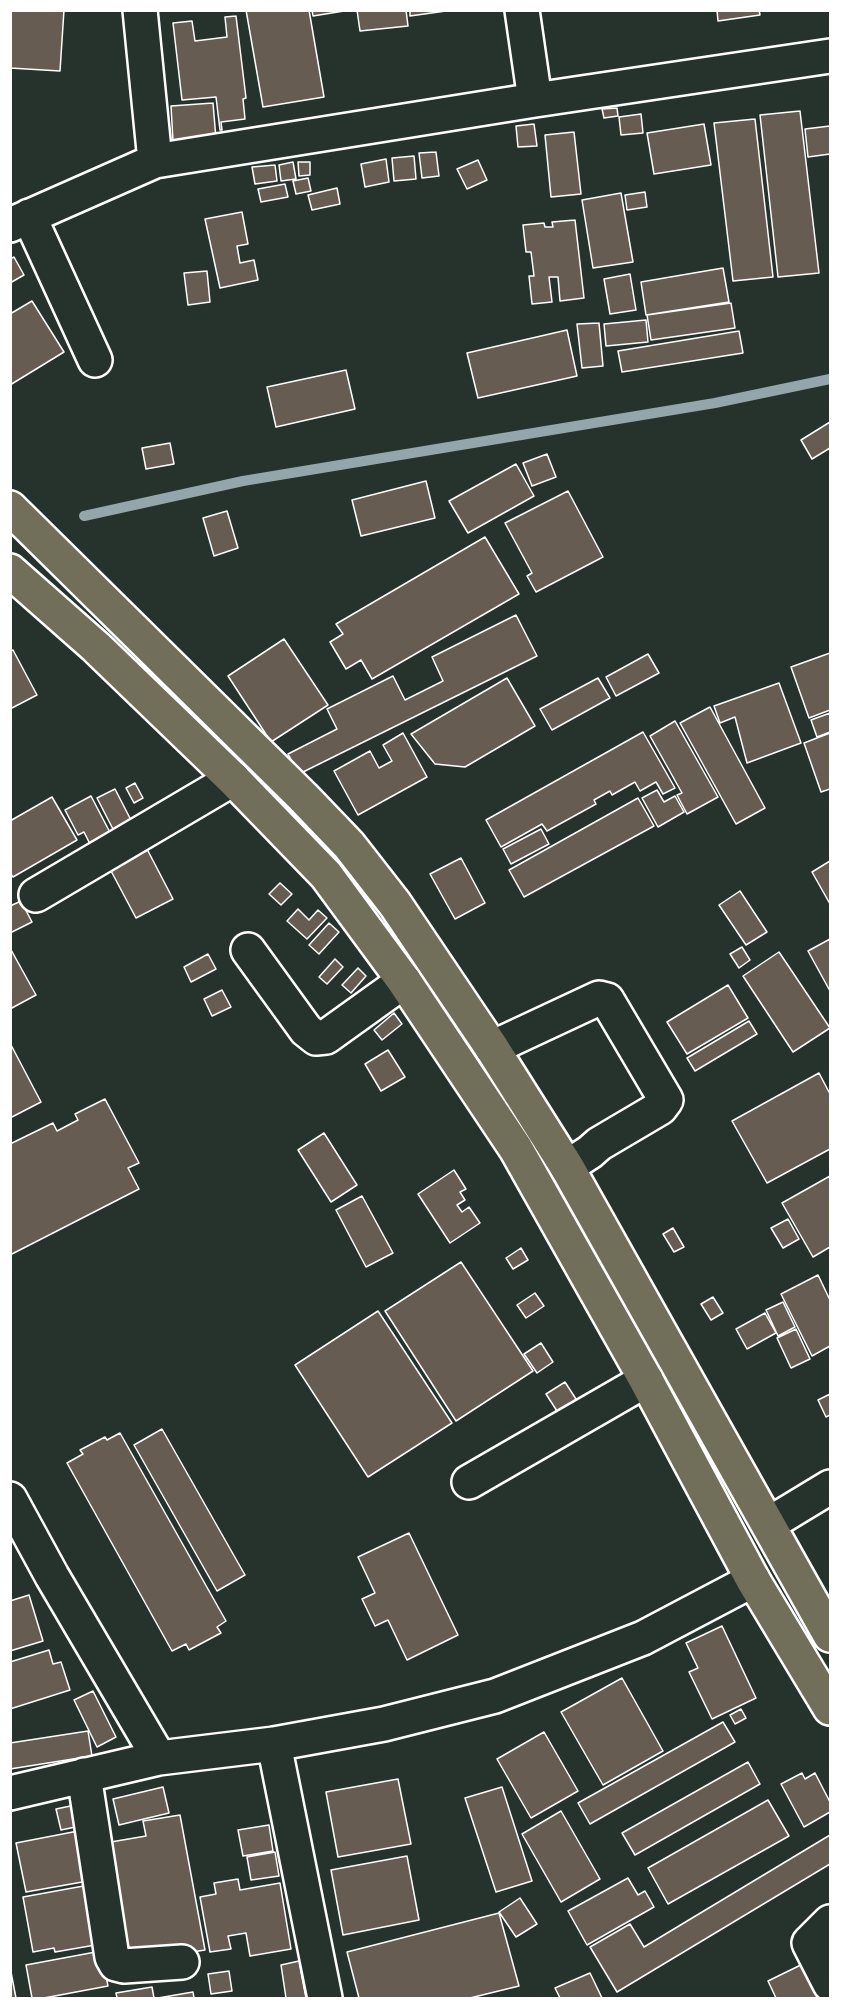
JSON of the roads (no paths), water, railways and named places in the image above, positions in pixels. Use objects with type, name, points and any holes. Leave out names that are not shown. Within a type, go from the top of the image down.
[{"type":"main road","points":[[10,508],[349,845],[395,904],[492,1048],[567,1167],[831,1635]]},
{"type":"main road","points":[[10,571],[96,647],[233,779],[326,875],[404,981],[516,1149],[646,1380],[753,1580],[831,1708]]},
{"type":"street","points":[[140,10],[155,161]]},
{"type":"street","points":[[522,10],[535,100]]},
{"type":"street","points":[[95,360],[20,221],[155,161],[535,100],[831,56]]},
{"type":"street","points":[[36,895],[233,779]]},
{"type":"street","points":[[248,950],[306,1030],[316,1038],[326,1037],[404,981]]},
{"type":"street","points":[[492,1048],[599,998],[607,1000],[666,1100],[660,1108],[599,1144],[567,1167]]},
{"type":"street","points":[[469,1482],[646,1380]]},
{"type":"street","points":[[769,1524],[831,1487]]},
{"type":"street","points":[[10,1499],[52,1576],[159,1758]]},
{"type":"street","points":[[10,1793],[159,1758],[274,1744],[384,1724],[495,1696],[643,1638],[753,1580]]},
{"type":"street","points":[[274,1744],[325,1998]]},
{"type":"street","points":[[84,1775],[112,1957],[116,1964],[124,1966],[182,1962]]},
{"type":"street","points":[[831,1922],[809,1943],[831,1984]]},
{"type":"waterway","points":[[84,516],[243,481],[715,403],[830,379]]}]
